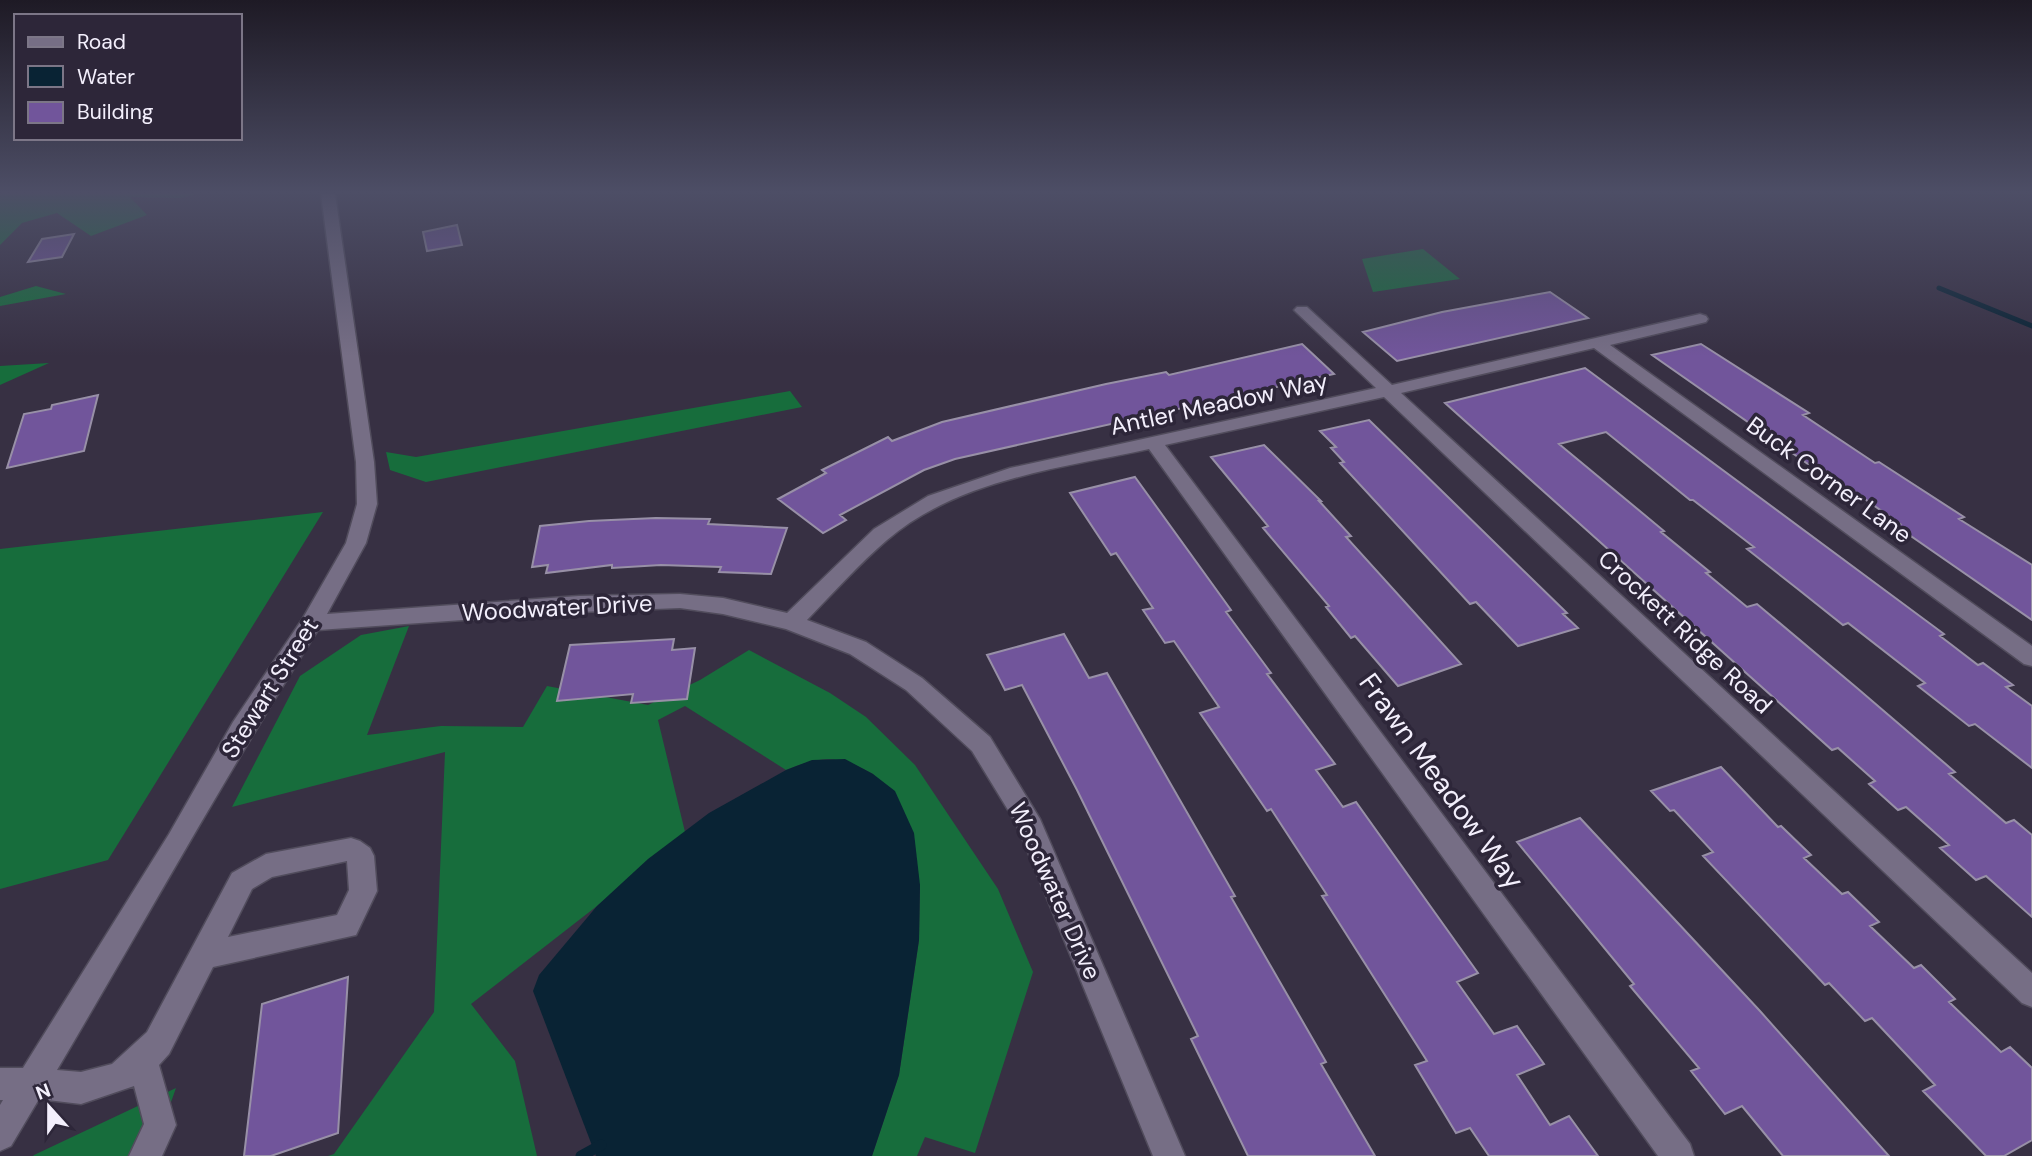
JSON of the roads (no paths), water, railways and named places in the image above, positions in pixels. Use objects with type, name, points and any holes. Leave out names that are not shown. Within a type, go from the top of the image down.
[{"type":"street","name":"Stewart Street","points":[[0,1135],[178,842],[242,729],[311,623],[356,543],[366,504],[365,462],[336,248]]},
{"type":"street","name":"Crockett Ridge Road","points":[[1302,310],[2032,992]]},
{"type":"street","name":"Antler Meadow Way","points":[[792,622],[881,534],[935,500],[1010,474],[1155,444],[1700,319]]},
{"type":"street","name":"Buck Corner Lane","points":[[1597,342],[2032,658]]},
{"type":"street","name":"Frawn Meadow Way","points":[[1155,444],[1678,1156]]},
{"type":"street","name":"Woodwater Drive","points":[[311,623],[579,604],[680,601],[723,606],[792,622],[858,648],[914,684],[981,744],[1027,819],[1169,1156]]},
{"type":"street","points":[[0,1084],[31,1083],[81,1088],[120,1077],[159,1043],[242,881],[265,866],[351,849],[361,856],[363,891],[346,926],[204,956]]},
{"type":"street","points":[[142,1060],[160,1125],[145,1156]]},
{"type":"water","points":[[845,759],[873,774],[895,791],[914,833],[920,885],[919,940],[899,1075],[872,1156],[596,1156],[533,991],[539,975],[597,906],[648,859],[709,813],[786,770],[812,760]]},
{"type":"waterway","points":[[1939,288],[2032,326]]},
{"type":"waterway","points":[[581,1156],[601,1145]]}]
